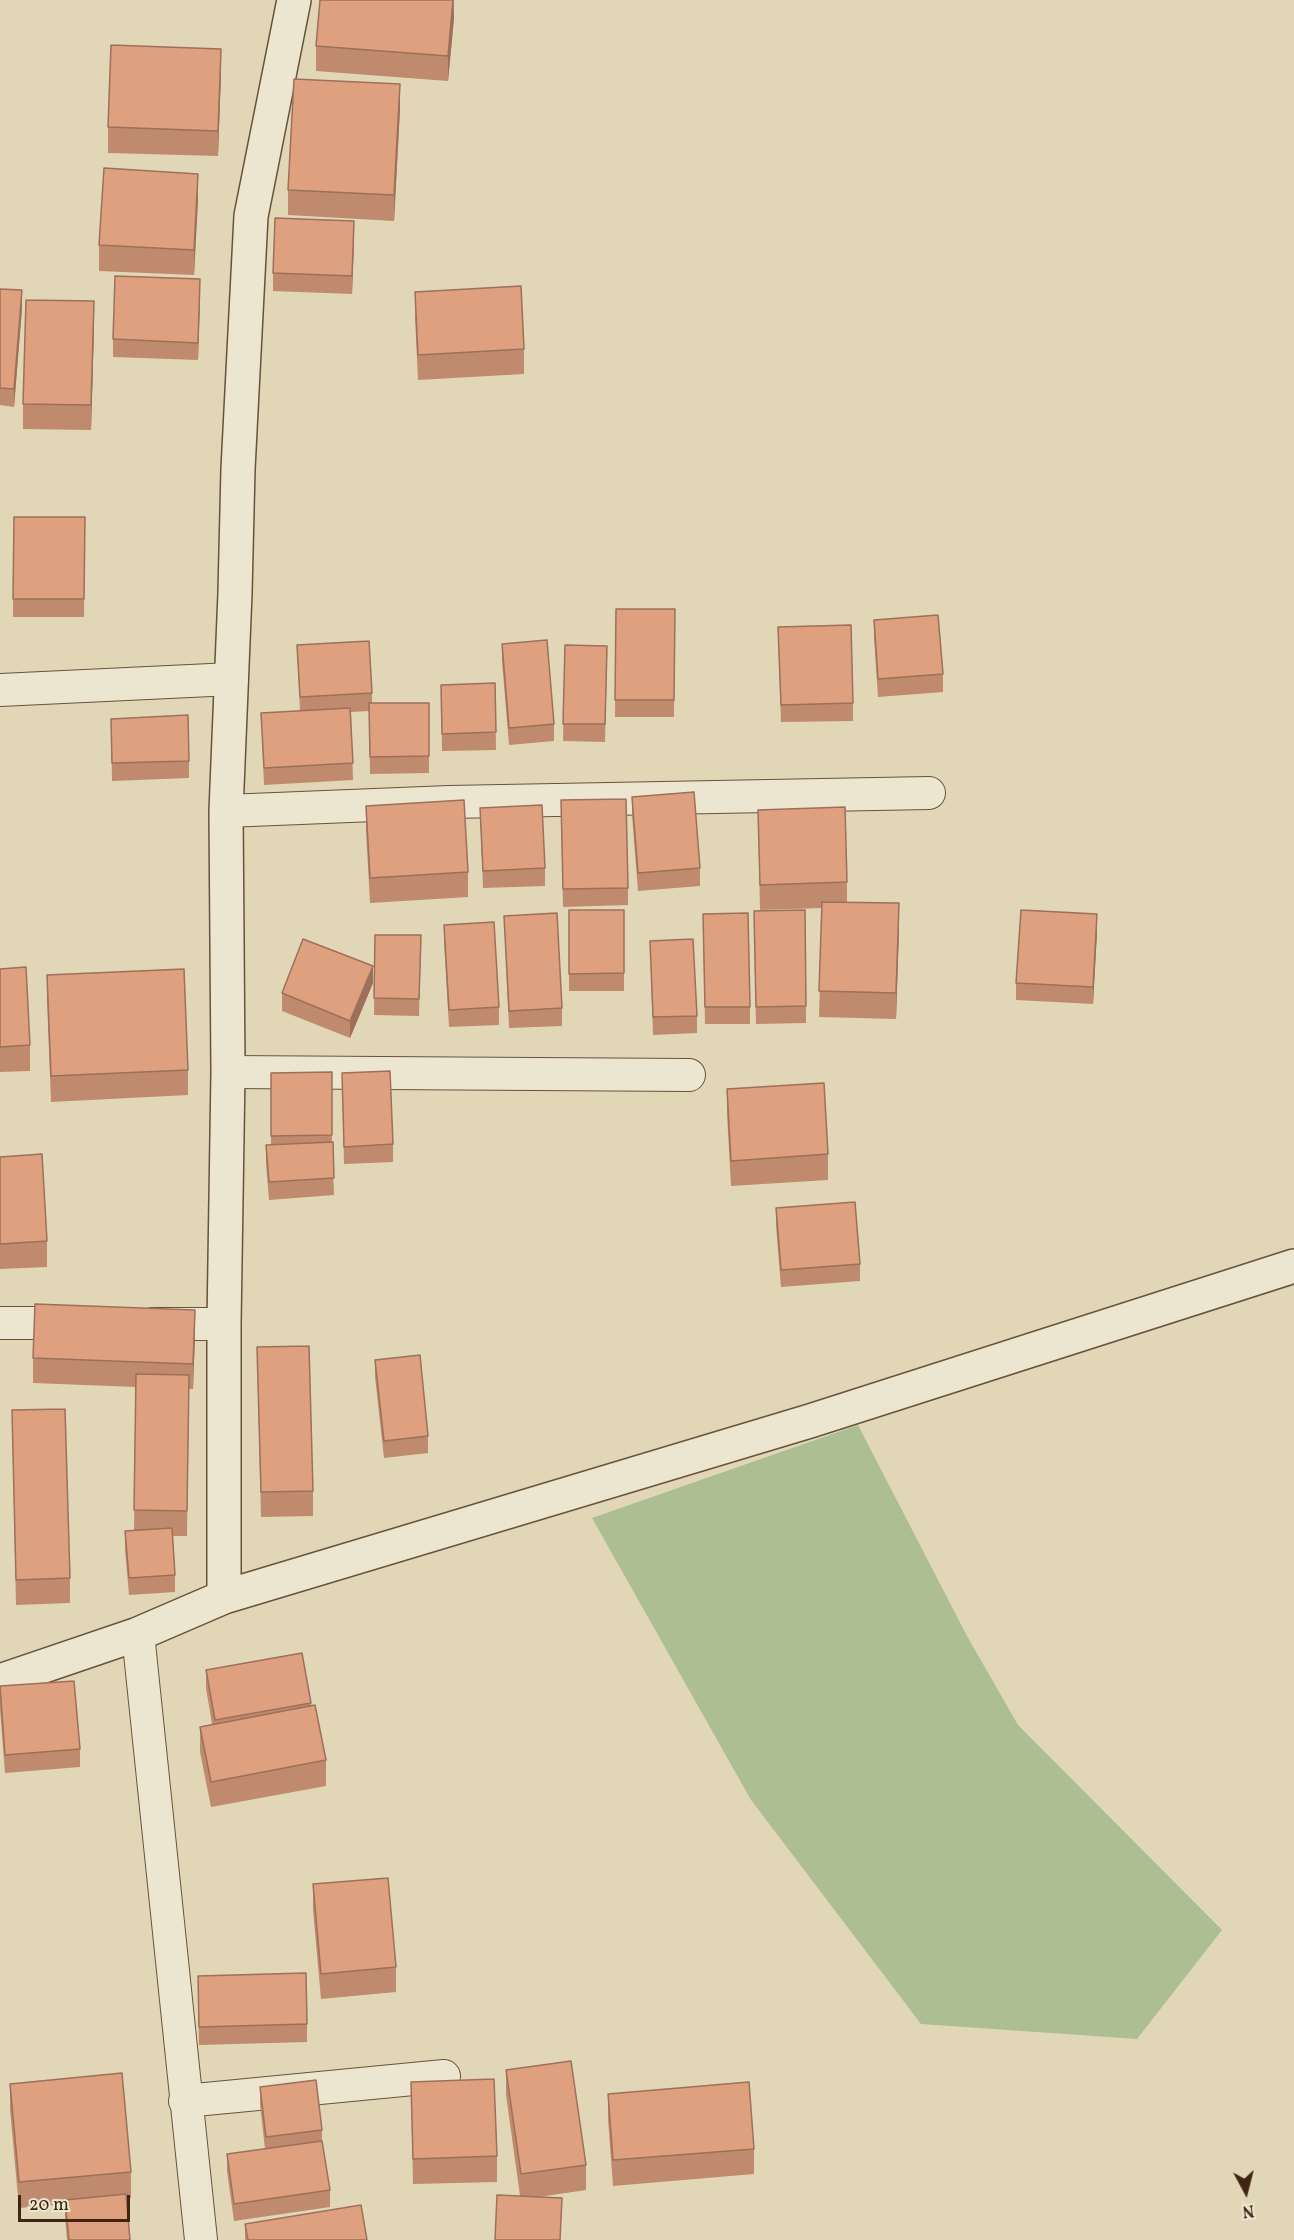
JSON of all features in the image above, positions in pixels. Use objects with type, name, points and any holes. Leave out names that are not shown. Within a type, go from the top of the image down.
[{"type":"street","points":[[225,1597],[224,1324],[228,1072],[226,811],[238,469],[251,216],[294,0]]},
{"type":"street","points":[[0,690],[232,679]]},
{"type":"street","points":[[226,811],[449,802],[928,793]]},
{"type":"street","points":[[228,1072],[689,1075]]},
{"type":"street","points":[[0,1681],[138,1634],[225,1597],[810,1421],[1294,1266]]},
{"type":"street","points":[[0,1323],[224,1324]]},
{"type":"street","points":[[138,1634],[201,2240]]},
{"type":"street","points":[[185,2101],[444,2076]]},
{"type":"green space","points":[[858,1425],[967,1636],[1018,1725],[1222,1930],[1137,2039],[921,2024],[751,1800],[592,1518]]},
{"type":"building","points":[[320,0],[453,0],[448,56],[316,46]]},
{"type":"building","points":[[111,45],[221,49],[218,131],[108,127]]},
{"type":"building","points":[[294,79],[400,84],[394,195],[288,190]]},
{"type":"building","points":[[104,168],[198,174],[194,250],[99,245]]},
{"type":"building","points":[[275,218],[354,221],[352,276],[273,273]]},
{"type":"building","points":[[115,276],[200,279],[198,343],[113,339]]},
{"type":"building","points":[[521,286],[524,349],[418,355],[415,292]]},
{"type":"building","points":[[0,289],[22,290],[14,389],[0,388]]},
{"type":"building","points":[[26,300],[94,301],[91,405],[23,404]]},
{"type":"building","points":[[14,517],[85,517],[84,599],[13,599]]},
{"type":"building","points":[[616,609],[675,609],[674,700],[615,700]]},
{"type":"building","points":[[938,615],[943,674],[878,679],[874,620]]},
{"type":"building","points":[[851,625],[853,703],[781,705],[778,627]]},
{"type":"building","points":[[547,640],[554,724],[509,728],[502,644]]},
{"type":"building","points":[[369,641],[372,693],[300,697],[297,645]]},
{"type":"building","points":[[565,645],[607,646],[605,724],[563,724]]},
{"type":"building","points":[[495,683],[496,732],[442,734],[441,685]]},
{"type":"building","points":[[369,703],[429,703],[429,756],[370,757]]},
{"type":"building","points":[[350,708],[353,763],[264,768],[261,713]]},
{"type":"building","points":[[188,715],[189,761],[112,763],[111,719]]},
{"type":"building","points":[[694,792],[700,868],[638,873],[632,797]]},
{"type":"building","points":[[626,799],[628,888],[563,889],[561,800]]},
{"type":"building","points":[[464,800],[468,872],[370,878],[366,806]]},
{"type":"building","points":[[542,805],[545,868],[483,871],[480,808]]},
{"type":"building","points":[[845,807],[847,882],[760,885],[758,810]]},
{"type":"building","points":[[822,902],[899,903],[896,993],[819,991]]},
{"type":"building","points":[[569,910],[624,910],[624,973],[569,974]]},
{"type":"building","points":[[805,910],[806,1006],[756,1007],[754,911]]},
{"type":"building","points":[[1021,910],[1097,914],[1093,987],[1016,983]]},
{"type":"building","points":[[557,913],[562,1008],[509,1011],[504,916]]},
{"type":"building","points":[[748,913],[750,1007],[705,1007],[703,914]]},
{"type":"building","points":[[494,922],[499,1007],[449,1010],[444,925]]},
{"type":"building","points":[[375,935],[421,935],[419,999],[374,998]]},
{"type":"building","points":[[303,939],[373,966],[350,1021],[282,993]]},
{"type":"building","points":[[693,939],[697,1016],[653,1017],[650,941]]},
{"type":"building","points":[[26,967],[30,1045],[0,1047],[0,969]]},
{"type":"building","points":[[184,969],[188,1070],[51,1076],[47,975]]},
{"type":"building","points":[[390,1071],[393,1144],[344,1147],[342,1073]]},
{"type":"building","points":[[332,1072],[332,1135],[271,1136],[271,1073]]},
{"type":"building","points":[[824,1083],[828,1154],[731,1161],[727,1089]]},
{"type":"building","points":[[333,1142],[334,1178],[269,1182],[266,1145]]},
{"type":"building","points":[[42,1154],[47,1241],[0,1244],[0,1157]]},
{"type":"building","points":[[855,1202],[860,1264],[781,1270],[776,1208]]},
{"type":"building","points":[[35,1304],[195,1310],[193,1364],[33,1358]]},
{"type":"building","points":[[309,1346],[313,1491],[261,1492],[257,1347]]},
{"type":"building","points":[[420,1355],[428,1436],[384,1441],[375,1360]]},
{"type":"building","points":[[136,1374],[189,1375],[187,1511],[134,1510]]},
{"type":"building","points":[[65,1409],[70,1578],[16,1580],[12,1410]]},
{"type":"building","points":[[172,1528],[175,1575],[129,1578],[125,1531]]},
{"type":"building","points":[[302,1653],[311,1703],[215,1720],[206,1670]]},
{"type":"building","points":[[74,1681],[80,1749],[5,1755],[0,1686]]},
{"type":"building","points":[[315,1705],[326,1760],[211,1782],[200,1727]]},
{"type":"building","points":[[388,1878],[396,1967],[321,1974],[313,1884]]},
{"type":"building","points":[[306,1973],[307,2024],[199,2027],[198,1976]]},
{"type":"building","points":[[571,2061],[586,2165],[521,2174],[506,2070]]},
{"type":"building","points":[[122,2073],[131,2172],[19,2182],[10,2084]]},
{"type":"building","points":[[494,2079],[497,2156],[413,2159],[411,2082]]},
{"type":"building","points":[[316,2080],[322,2130],[266,2137],[260,2087]]},
{"type":"building","points":[[749,2082],[754,2149],[613,2160],[608,2094]]},
{"type":"building","points":[[322,2141],[330,2190],[234,2204],[227,2154]]},
{"type":"building","points":[[126,2194],[130,2240],[69,2240],[65,2200]]},
{"type":"building","points":[[497,2195],[562,2198],[560,2240],[495,2240]]},
{"type":"building","points":[[361,2205],[367,2240],[248,2240],[245,2224]]}]
